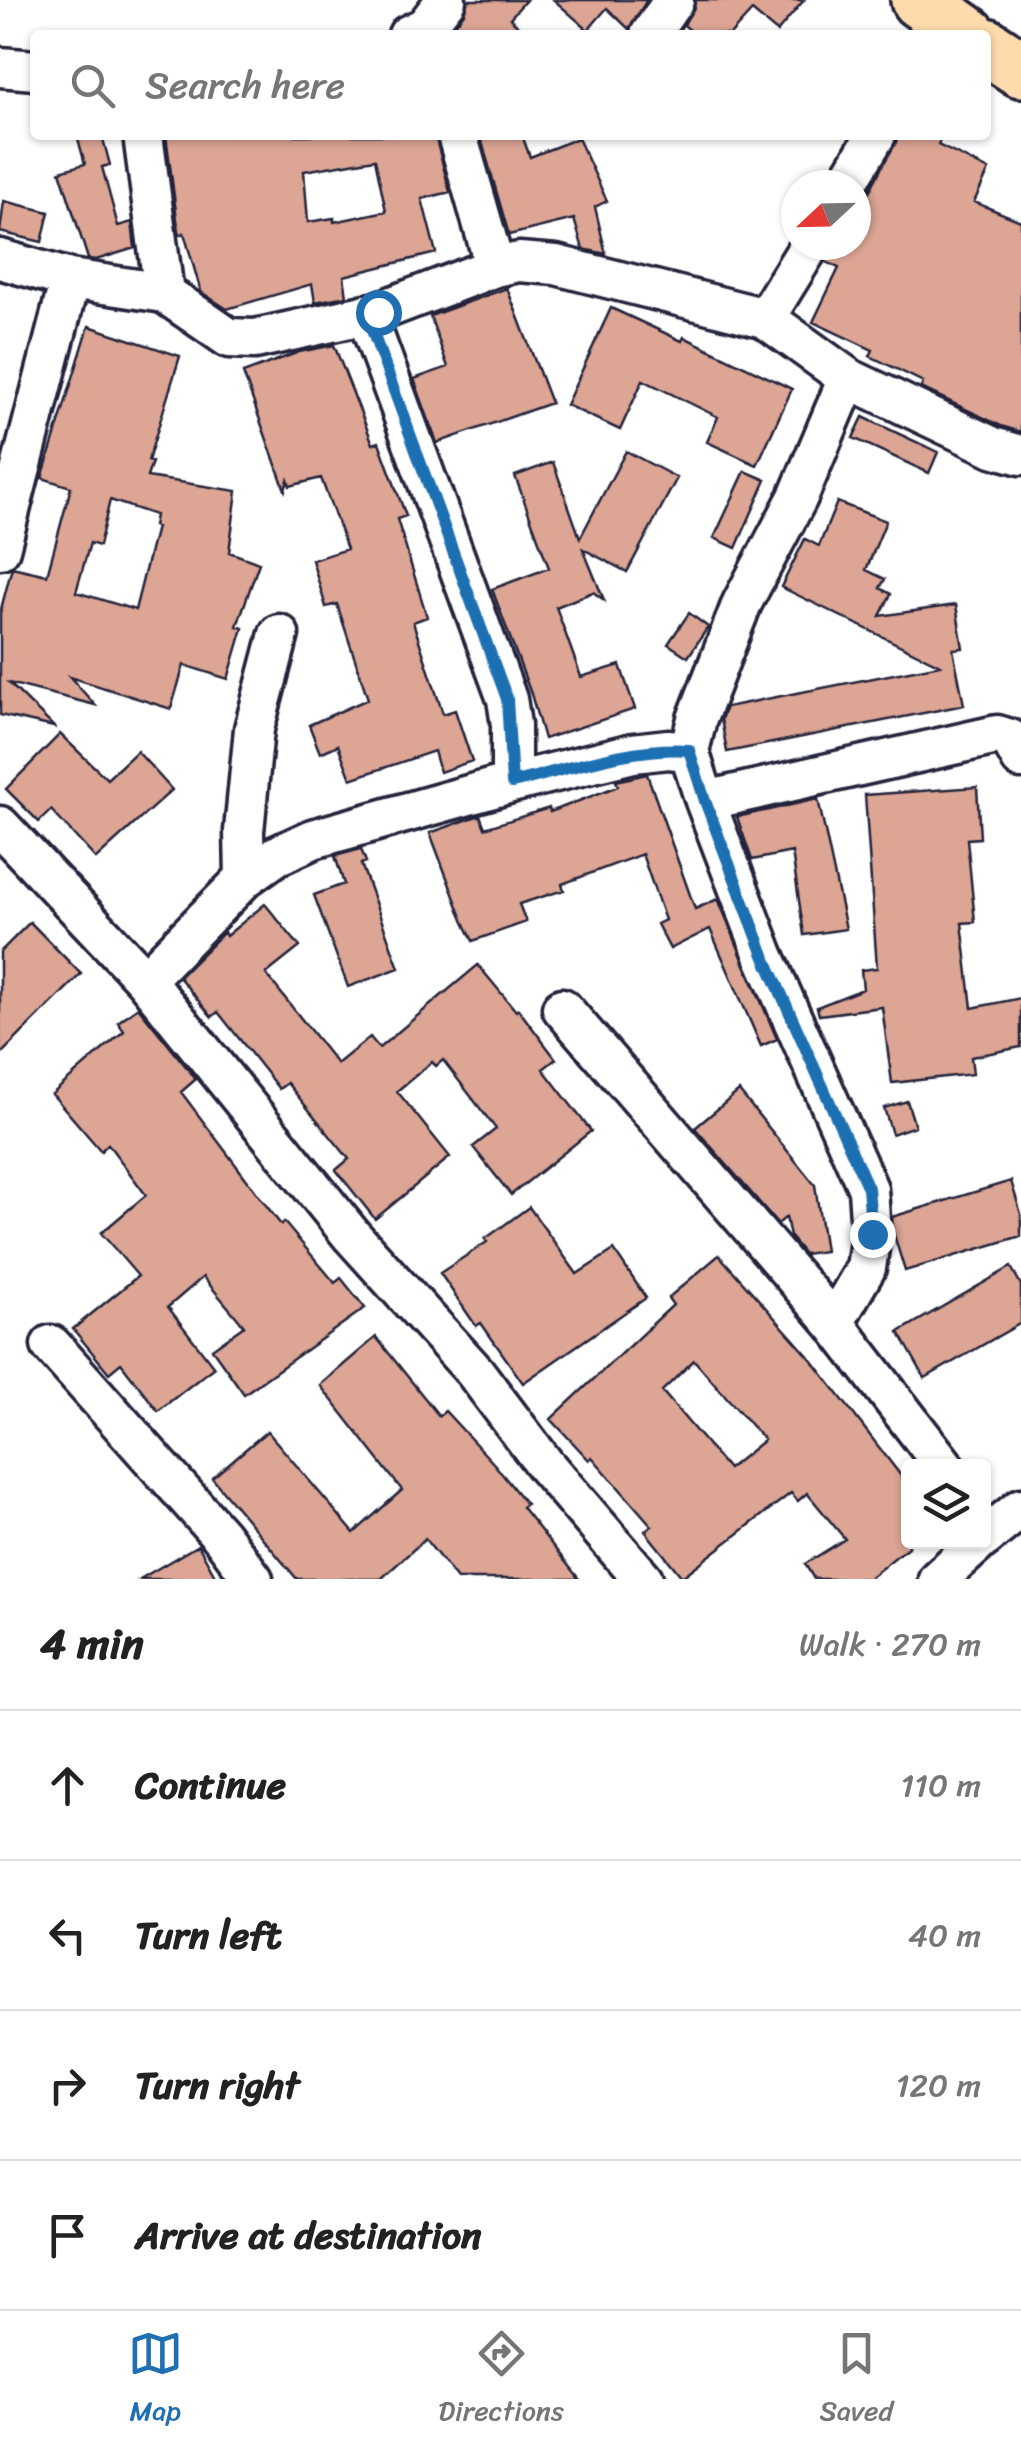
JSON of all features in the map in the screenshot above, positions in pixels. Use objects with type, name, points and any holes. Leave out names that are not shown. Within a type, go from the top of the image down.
[{"type":"highway","points":[[991,51],[1021,69]]},
{"type":"street","points":[[653,30],[674,0]]},
{"type":"street","points":[[0,67],[30,70]]},
{"type":"street","points":[[144,140],[164,292]]},
{"type":"street","points":[[458,140],[496,267]]},
{"type":"street","points":[[855,170],[873,140]]},
{"type":"street","points":[[0,259],[70,280],[164,292],[229,338],[255,338],[366,314],[496,267],[519,262],[556,265],[766,318],[848,378],[994,446],[1021,454]]},
{"type":"street","points":[[766,318],[801,260]]},
{"type":"street","points":[[0,549],[70,280]]},
{"type":"street","points":[[366,314],[507,699],[512,783]]},
{"type":"street","points":[[834,1323],[866,1268],[872,1234],[868,1188],[764,955],[689,750],[697,718],[742,603],[798,497],[848,378]]},
{"type":"street","points":[[245,878],[244,831],[254,728],[279,634]]},
{"type":"street","points":[[705,801],[998,735],[1010,739],[1021,760]]},
{"type":"street","points":[[145,980],[245,878],[276,856],[314,838],[634,753],[689,750]]},
{"type":"street","points":[[0,826],[145,980],[352,1236],[475,1372],[545,1465],[643,1579]]},
{"type":"street","points":[[562,1008],[834,1323],[939,1459]]},
{"type":"street","points":[[51,1346],[221,1536],[253,1579]]},
{"type":"street","points":[[938,1579],[992,1526]]},
{"type":"building","points":[[468,0],[526,0],[510,18],[522,30],[459,30],[454,26]]},
{"type":"building","points":[[554,0],[647,0],[629,29],[607,8],[588,30]]},
{"type":"building","points":[[696,0],[804,0],[779,30],[752,11],[735,30],[690,30],[684,25]]},
{"type":"building","points":[[78,140],[103,140],[110,165],[102,167],[118,226],[132,222],[135,248],[88,259],[60,171],[85,164]]},
{"type":"building","points":[[167,140],[436,140],[450,192],[422,199],[436,253],[344,276],[347,296],[315,302],[312,284],[227,309],[201,292],[184,233],[179,235]],"holes":[[[375,159],[386,211],[334,222],[334,218],[308,222],[304,171]]]},
{"type":"building","points":[[481,140],[524,140],[530,157],[579,140],[607,201],[595,207],[606,254],[583,249],[574,219],[509,235]]},
{"type":"building","points":[[895,140],[940,140],[938,145],[989,170],[974,202],[1021,221],[1021,432],[921,388],[923,382],[870,356],[873,350],[813,322],[839,268],[826,262],[871,260],[871,188]]},
{"type":"building","points":[[4,201],[49,212],[42,242],[0,232]]},
{"type":"building","points":[[507,288],[551,403],[437,443],[414,379],[448,367],[430,316]]},
{"type":"building","points":[[611,308],[682,341],[684,337],[792,389],[757,465],[707,442],[718,417],[643,380],[620,430],[566,405]]},
{"type":"building","points":[[89,326],[180,356],[148,461],[152,462],[147,477],[237,491],[229,552],[259,563],[237,626],[243,628],[228,679],[184,665],[171,709],[70,677],[95,705],[9,683],[54,727],[0,715],[0,613],[12,567],[47,575],[71,487],[42,478]],"holes":[[[110,500],[155,515],[156,527],[135,610],[76,592],[90,543],[99,546]]]},
{"type":"building","points":[[334,345],[373,444],[379,442],[406,516],[397,519],[427,617],[413,622],[443,714],[455,710],[472,761],[440,772],[434,751],[351,779],[338,745],[320,753],[309,725],[368,699],[337,604],[326,607],[312,560],[347,549],[321,478],[290,486],[288,480],[285,490],[243,373],[299,352]]},
{"type":"building","points":[[863,417],[938,452],[929,473],[853,438]]},
{"type":"building","points":[[626,451],[677,478],[627,572],[583,549],[604,600],[593,592],[556,607],[581,677],[620,665],[635,709],[544,739],[492,589],[549,568],[515,476],[553,462],[580,538]]},
{"type":"building","points":[[745,471],[766,480],[736,548],[714,538]]},
{"type":"building","points":[[837,502],[886,521],[866,570],[885,579],[880,588],[891,594],[880,616],[956,605],[963,648],[953,649],[964,705],[727,752],[721,719],[726,707],[940,665],[781,587],[805,539],[819,546]]},
{"type":"building","points":[[689,613],[708,627],[688,657],[668,644]]},
{"type":"building","points":[[60,734],[107,779],[137,751],[172,790],[96,859],[51,810],[39,822],[6,789]]},
{"type":"building","points":[[647,774],[695,909],[718,899],[777,1039],[761,1046],[710,929],[670,949],[657,924],[665,920],[642,854],[562,884],[564,890],[519,904],[526,922],[473,941],[430,833],[480,815],[485,828],[549,808],[550,812],[618,786],[616,781]]},
{"type":"building","points":[[977,787],[980,838],[967,839],[975,922],[962,923],[972,1008],[1021,998],[1021,1047],[971,1057],[973,1074],[892,1083],[882,1007],[819,1015],[817,1007],[863,989],[861,970],[877,968],[865,795]]},
{"type":"building","points":[[818,799],[846,929],[804,935],[792,852],[752,860],[737,817]]},
{"type":"building","points":[[361,849],[366,862],[361,864],[399,968],[348,987],[314,895],[344,884],[335,856]]},
{"type":"building","points":[[265,904],[300,947],[266,974],[337,1064],[370,1037],[379,1048],[478,965],[556,1059],[543,1069],[591,1131],[511,1195],[473,1147],[496,1129],[443,1060],[436,1066],[432,1062],[397,1091],[450,1157],[375,1219],[336,1170],[349,1159],[287,1083],[279,1089],[218,1012],[212,1017],[179,977],[224,932],[226,936]]},
{"type":"building","points":[[30,922],[81,974],[0,1055],[0,952]]},
{"type":"building","points":[[138,1007],[196,1079],[181,1092],[281,1225],[284,1222],[335,1283],[341,1278],[365,1308],[244,1394],[212,1349],[244,1326],[203,1277],[168,1307],[214,1367],[158,1411],[121,1363],[109,1373],[73,1329],[138,1276],[101,1233],[146,1195],[108,1144],[101,1151],[52,1094],[124,1031],[118,1022]]},
{"type":"building","points":[[739,1091],[815,1185],[825,1251],[804,1254],[790,1237],[786,1217],[778,1224],[695,1128]]},
{"type":"building","points":[[907,1101],[915,1126],[892,1134],[884,1108]]},
{"type":"building","points":[[1011,1181],[1021,1214],[1021,1236],[905,1271],[892,1217]]},
{"type":"building","points":[[529,1207],[577,1274],[614,1250],[646,1298],[523,1383],[481,1323],[476,1326],[440,1273],[487,1242],[485,1239]]},
{"type":"building","points":[[719,1255],[812,1360],[901,1476],[901,1549],[906,1549],[868,1579],[814,1579],[805,1564],[845,1539],[807,1493],[798,1501],[791,1493],[682,1577],[645,1531],[652,1526],[592,1457],[589,1460],[551,1419],[673,1305],[668,1298]],"holes":[[[694,1360],[764,1440],[728,1469],[662,1391]]]},
{"type":"building","points":[[1011,1267],[1021,1285],[1021,1323],[925,1378],[899,1332]]},
{"type":"building","points":[[376,1337],[439,1416],[445,1411],[495,1465],[526,1504],[522,1507],[579,1579],[457,1579],[425,1539],[381,1579],[297,1579],[212,1478],[267,1431],[354,1533],[402,1490],[320,1385]]},
{"type":"building","points":[[198,1545],[217,1579],[140,1579]]},
{"type":"route","points":[[378,312],[366,314],[507,699],[512,783],[634,753],[689,750],[764,955],[868,1188],[872,1234]]}]
